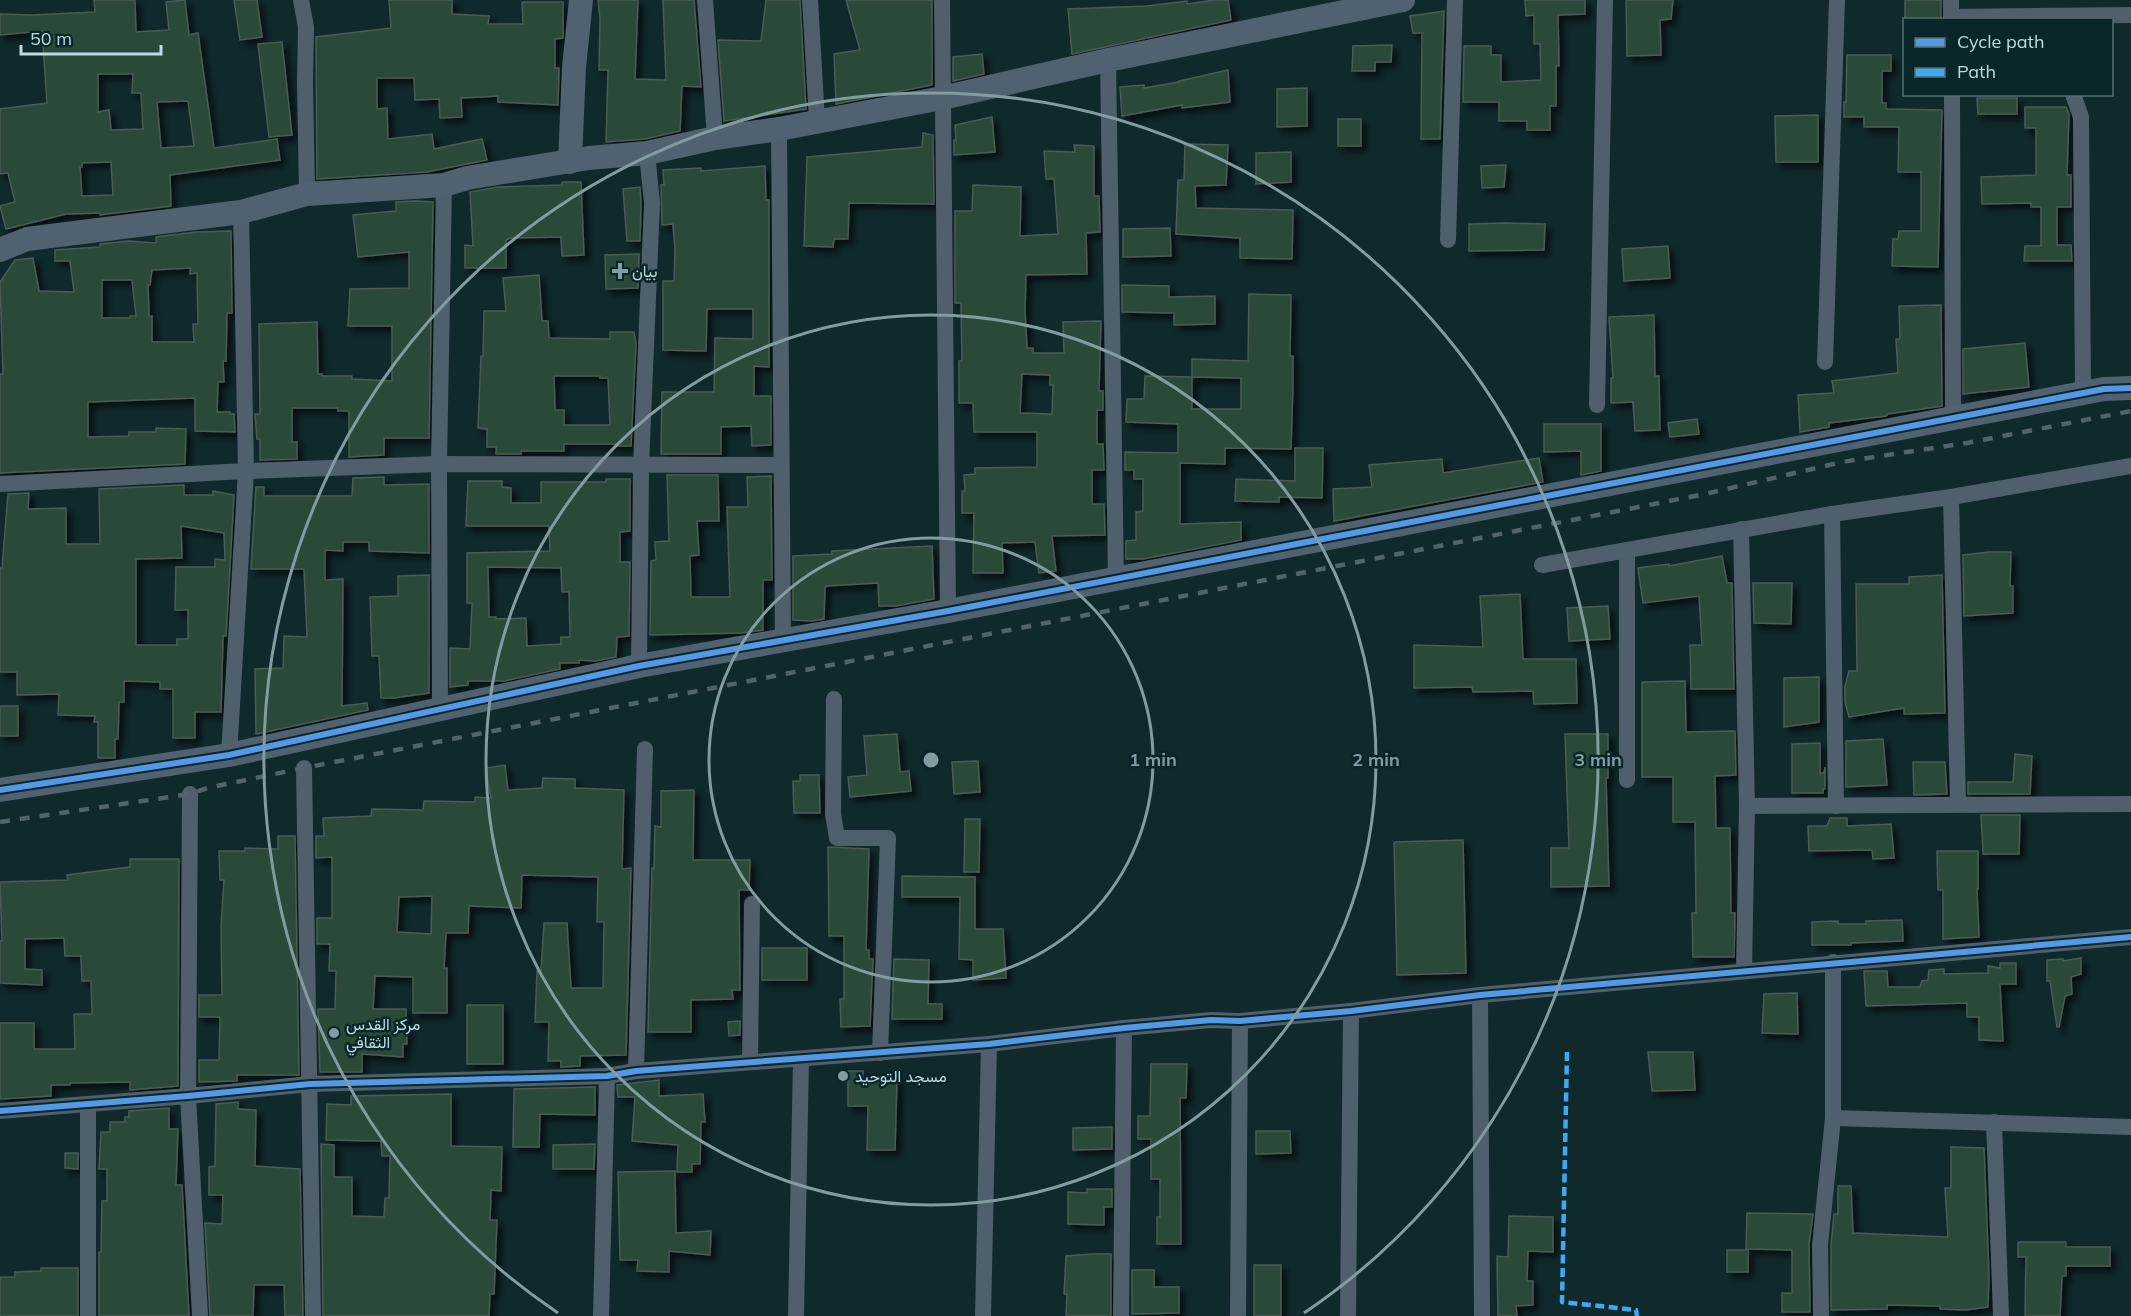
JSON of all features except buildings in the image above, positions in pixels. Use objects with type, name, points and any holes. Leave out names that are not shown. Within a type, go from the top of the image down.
[{"type":"street","points":[[301,0],[306,27],[307,194]]},
{"type":"street","points":[[570,162],[574,67],[581,0]]},
{"type":"street","points":[[705,0],[714,138]]},
{"type":"street","points":[[810,0],[817,121]]},
{"type":"street","points":[[942,0],[948,611]]},
{"type":"street","points":[[1448,240],[1455,0]]},
{"type":"street","points":[[1597,405],[1605,0]]},
{"type":"street","points":[[1825,362],[1838,0]]},
{"type":"street","points":[[0,250],[27,239],[242,212],[307,194],[444,185],[467,178],[647,153],[714,138],[778,129],[942,98],[1108,60],[1391,1]]},
{"type":"street","points":[[1951,12],[2070,17],[2131,15]]},
{"type":"street","points":[[1108,60],[1116,579]]},
{"type":"street","points":[[1952,96],[1953,418]]},
{"type":"street","points":[[2074,96],[2081,117],[2083,393]]},
{"type":"street","points":[[778,129],[783,640]]},
{"type":"street","points":[[639,666],[641,466],[652,203],[647,153]]},
{"type":"street","points":[[440,709],[439,464],[444,185]]},
{"type":"street","points":[[229,755],[246,471],[242,212]]},
{"type":"street","points":[[0,790],[229,755],[639,666],[948,611],[2104,389],[2131,388]]},
{"type":"street","points":[[0,484],[439,464],[781,465]]},
{"type":"street","points":[[1542,565],[1741,529],[1951,497],[2131,466]]},
{"type":"street","points":[[1951,497],[1958,804]]},
{"type":"street","points":[[1832,514],[1836,806]]},
{"type":"street","points":[[1741,529],[1747,806],[1744,970]]},
{"type":"street","points":[[1627,550],[1627,780]]},
{"type":"street","points":[[834,699],[833,814],[837,838],[888,838],[880,1053]]},
{"type":"street","points":[[636,1071],[645,749]]},
{"type":"street","points":[[304,768],[313,1316]]},
{"type":"street","points":[[190,794],[188,1096],[200,1316]]},
{"type":"street","points":[[1747,806],[2131,804]]},
{"type":"street","points":[[750,1062],[752,904]]},
{"type":"street","points":[[0,1111],[310,1084],[608,1076],[636,1071],[989,1044],[1211,1020],[1240,1021],[1351,1011],[1480,995],[2131,937]]},
{"type":"street","points":[[1821,1316],[1820,1245],[1833,1118],[1833,962]]},
{"type":"street","points":[[1480,995],[1482,1316]]},
{"type":"street","points":[[1348,1316],[1351,1011]]},
{"type":"street","points":[[1238,1316],[1240,1021]]},
{"type":"street","points":[[1121,1316],[1124,1028]]},
{"type":"street","points":[[983,1316],[989,1044]]},
{"type":"street","points":[[796,1316],[801,1059]]},
{"type":"street","points":[[601,1316],[608,1076]]},
{"type":"street","points":[[88,1104],[88,1316]]},
{"type":"street","points":[[1833,1118],[2131,1127]]},
{"type":"street","points":[[1994,1122],[2001,1316]]},
{"type":"railway","points":[[0,822],[190,794],[207,788],[304,768],[1705,494],[1842,462],[1967,443],[2131,411]]},
{"type":"marked path","points":[[1567,1052],[1562,1302],[1636,1310],[1637,1316]]},
{"type":"cycle path","points":[[0,790],[229,755],[639,666],[948,611],[2104,389],[2131,388]]},
{"type":"cycle path","points":[[0,1111],[310,1084],[607,1076],[636,1071],[989,1044],[1211,1020],[1240,1021],[1351,1011],[1480,995],[2131,937]]},
{"type":"place","name":"بيان","points":[[620,271]]},
{"type":"place","name":"مركز القدس الثقافي","points":[[334,1033]]},
{"type":"place","name":"مسجد التوحيد","points":[[843,1076]]}]
